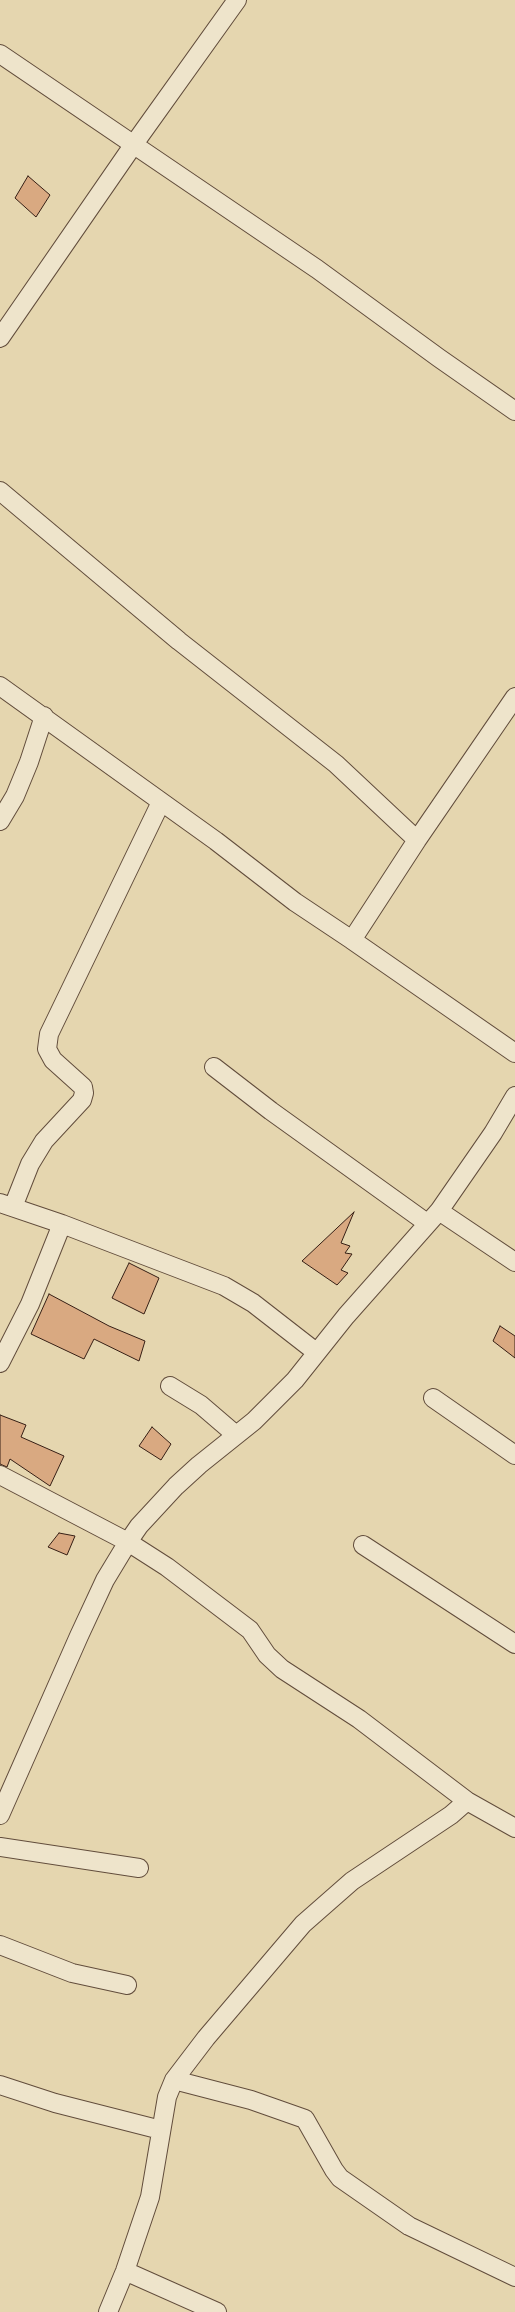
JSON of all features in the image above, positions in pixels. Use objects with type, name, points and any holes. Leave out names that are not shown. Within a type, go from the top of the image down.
[{"type":"street","points":[[0,338],[134,144],[237,0]]},
{"type":"street","points":[[0,54],[317,269],[438,358],[515,411]]},
{"type":"street","points":[[0,491],[179,641],[336,764],[417,840]]},
{"type":"street","points":[[0,686],[44,716],[295,902],[515,1053]]},
{"type":"street","points":[[352,940],[417,840],[515,697]]},
{"type":"street","points":[[0,821],[14,796],[29,762],[44,716]]},
{"type":"street","points":[[161,802],[49,1034],[47,1049],[53,1060],[83,1087],[82,1100],[44,1141],[6,1205],[62,1224],[224,1286],[253,1303],[316,1352]]},
{"type":"street","points":[[214,1067],[271,1111],[427,1223]]},
{"type":"street","points":[[0,1815],[105,1580],[139,1526],[176,1486],[275,1402],[439,1211],[493,1133],[515,1096]]},
{"type":"street","points":[[439,1211],[515,1262]]},
{"type":"street","points":[[0,1363],[30,1304],[62,1224]]},
{"type":"street","points":[[170,1386],[201,1405],[236,1435]]},
{"type":"street","points":[[434,1398],[515,1455]]},
{"type":"street","points":[[0,1475],[94,1526],[128,1542],[167,1566],[250,1630],[267,1655],[282,1669],[359,1720],[467,1800],[513,1823]]},
{"type":"street","points":[[363,1544],[515,1644]]},
{"type":"street","points":[[108,2312],[125,2271],[150,2197],[167,2097],[174,2080],[206,2038],[303,1924],[352,1881],[451,1815],[467,1800]]},
{"type":"street","points":[[0,1847],[139,1868]]},
{"type":"street","points":[[0,1945],[72,1973],[127,1985]]},
{"type":"street","points":[[174,2080],[251,2100],[305,2119],[340,2178],[409,2226],[515,2277]]},
{"type":"street","points":[[0,2085],[56,2103],[161,2130]]},
{"type":"street","points":[[125,2271],[217,2312]]},
{"type":"building","points":[[28,176],[50,195],[36,217],[15,198]]},
{"type":"building","points":[[354,1212],[341,1243],[350,1246],[345,1253],[352,1254],[341,1270],[348,1273],[337,1285],[302,1261]]},
{"type":"building","points":[[129,1263],[159,1278],[144,1314],[112,1298]]},
{"type":"building","points":[[49,1294],[109,1326],[145,1341],[139,1361],[94,1339],[84,1359],[31,1334]]},
{"type":"building","points":[[500,1326],[515,1336],[515,1358],[493,1341]]},
{"type":"building","points":[[0,1415],[26,1425],[21,1437],[64,1456],[50,1486],[10,1459],[7,1467],[0,1464]]},
{"type":"building","points":[[152,1427],[171,1444],[161,1460],[139,1446]]},
{"type":"building","points":[[59,1533],[75,1536],[67,1555],[48,1547]]}]
